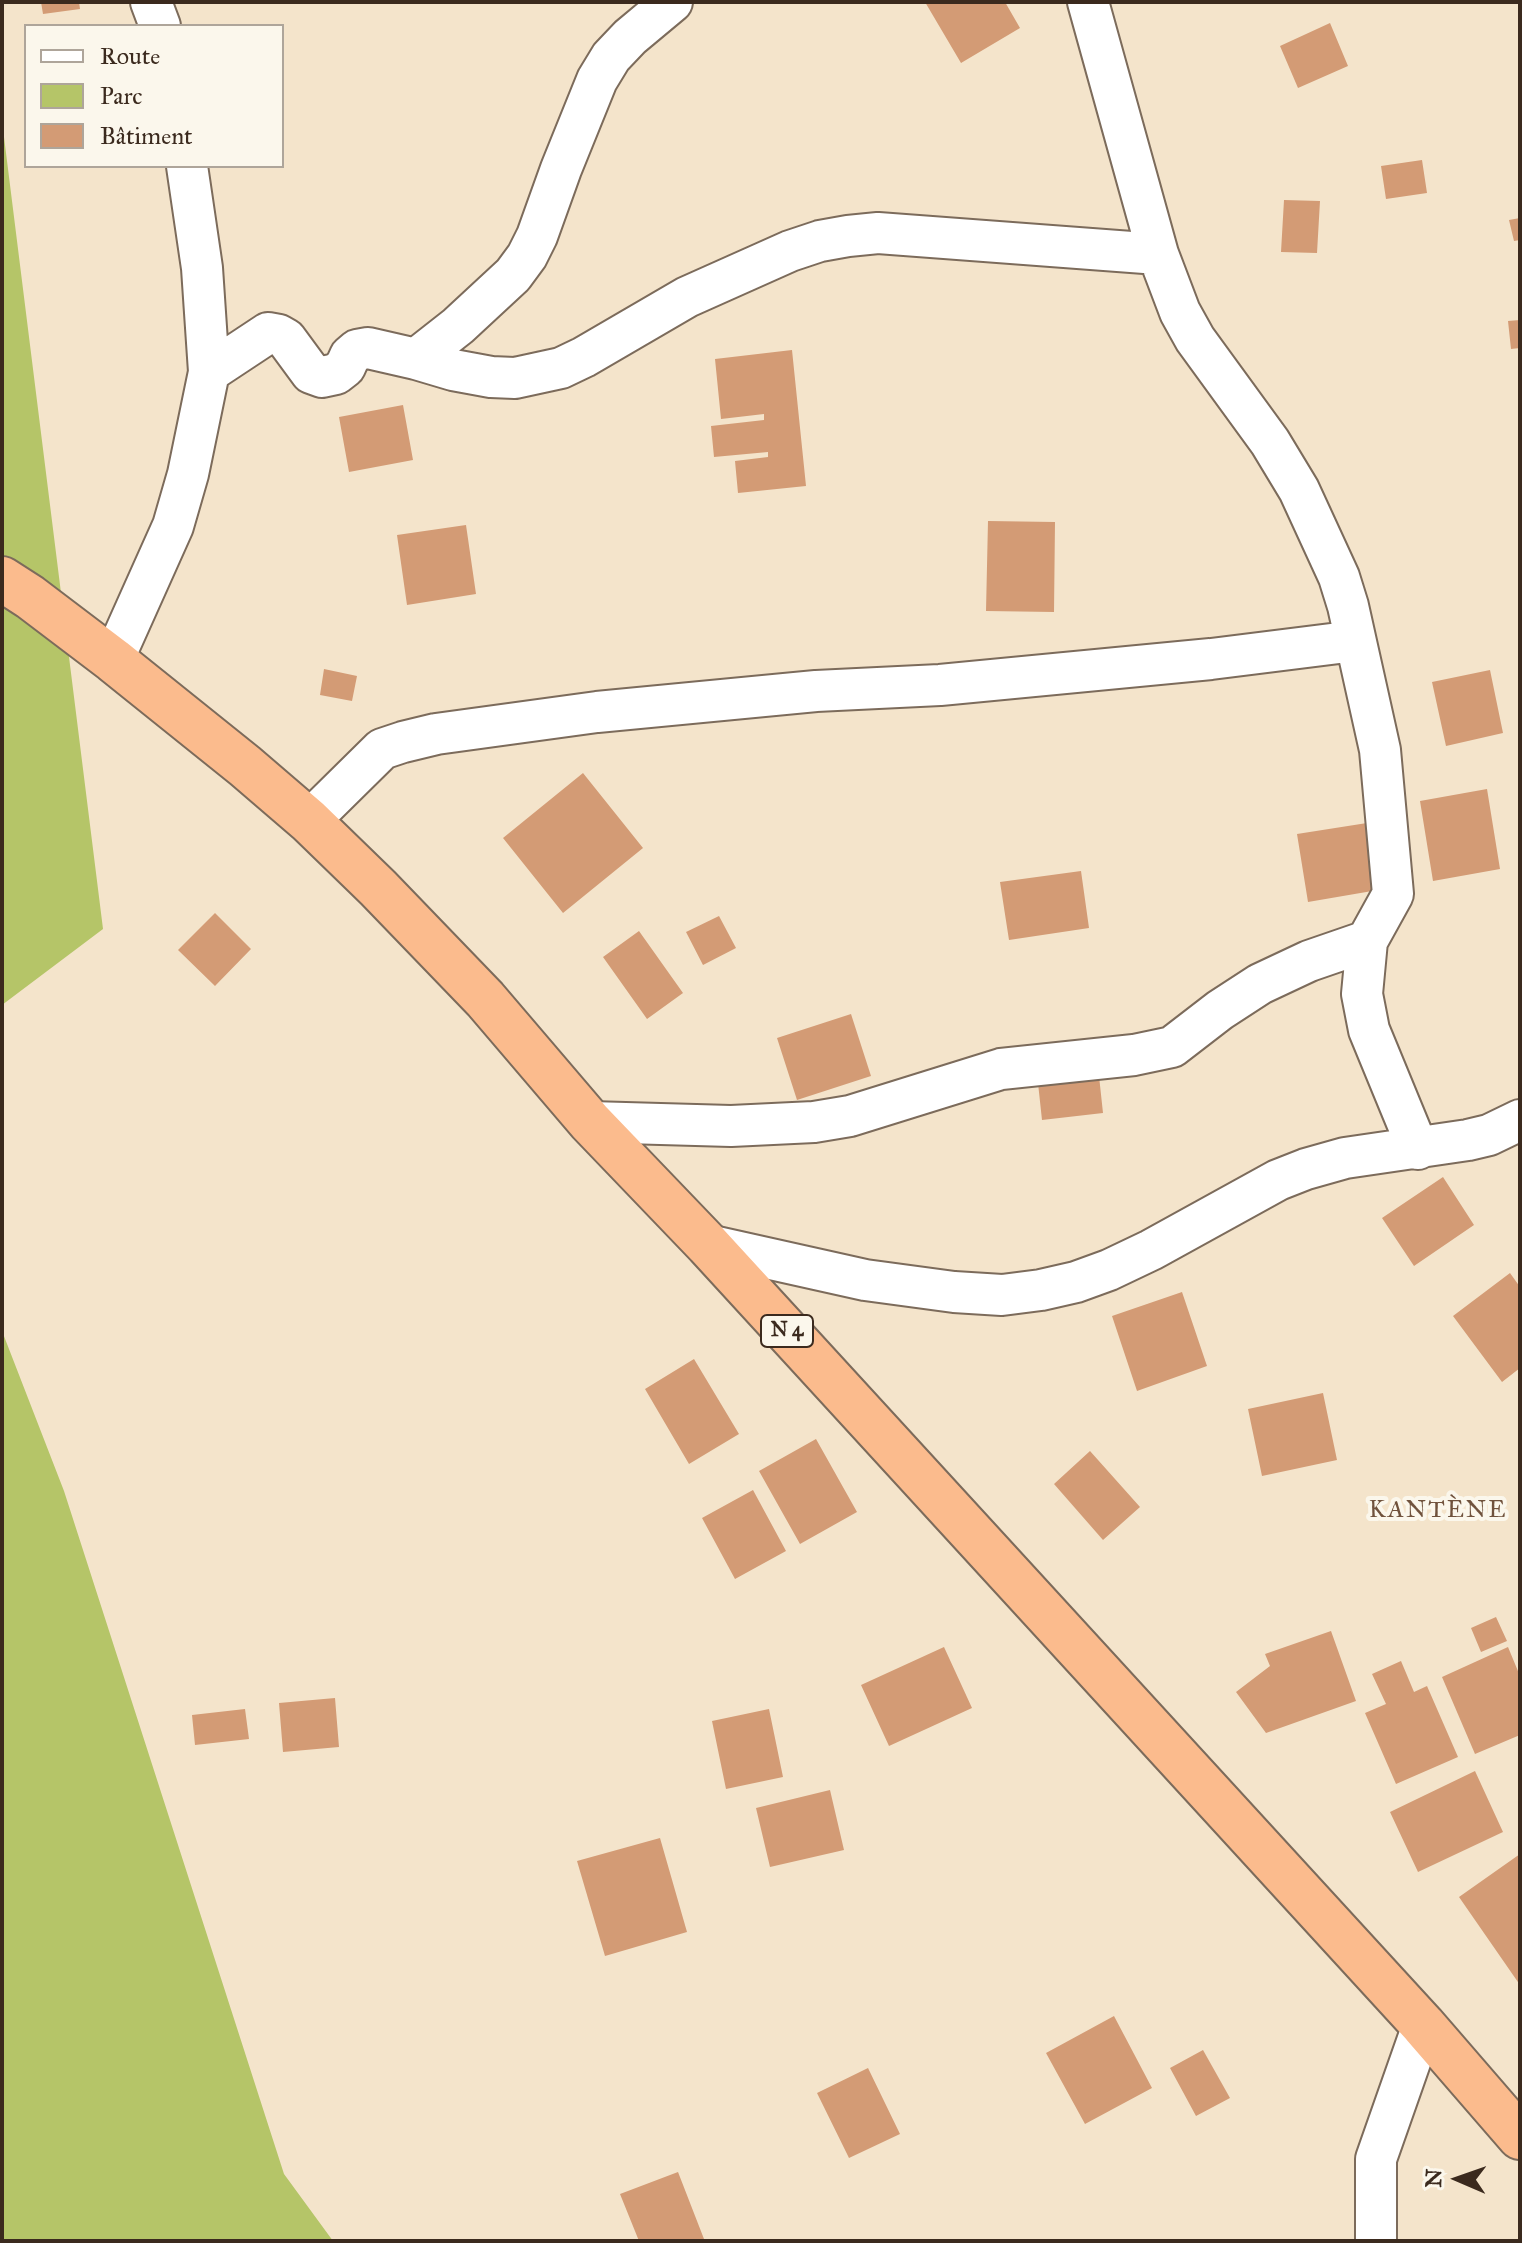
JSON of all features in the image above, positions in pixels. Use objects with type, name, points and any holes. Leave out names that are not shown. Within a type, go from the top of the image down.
[{"type":"highway","name":"N 4","points":[[2,579],[113,660],[245,766],[309,821],[378,888],[485,999],[590,1122],[708,1245],[1423,2025],[1520,2137]]},
{"type":"street","points":[[151,2],[159,24]]},
{"type":"street","points":[[416,359],[458,326],[513,275],[527,256],[597,80],[611,57],[630,37],[672,2]]},
{"type":"street","points":[[1088,2],[1158,254],[1180,312],[1195,339],[1270,442],[1299,490],[1339,577],[1348,606],[1380,750],[1393,894],[1367,941],[1362,994],[1369,1030],[1418,1149]]},
{"type":"street","points":[[113,660],[173,526],[188,474],[209,372],[202,268],[187,168]]},
{"type":"street","points":[[209,372],[268,333],[286,339],[311,373],[322,377],[336,374],[357,350],[368,348],[453,370],[515,378],[561,368],[687,297],[790,251],[848,236],[892,234],[1158,254]]},
{"type":"street","points":[[309,821],[382,749],[436,734],[597,712],[816,691],[940,685],[1211,659],[1355,641]]},
{"type":"street","points":[[590,1122],[731,1126],[814,1122],[850,1116],[1001,1069],[1134,1055],[1172,1047],[1260,984],[1309,961],[1367,941]]},
{"type":"street","points":[[708,1245],[839,1275],[918,1287],[1002,1295],[1041,1290],[1076,1282],[1123,1263],[1278,1180],[1306,1169],[1345,1158],[1418,1149],[1489,1135],[1520,1120]]},
{"type":"street","points":[[1376,2241],[1376,2159],[1423,2025]]},
{"type":"green space","points":[[2,121],[103,929],[2,1005]]},
{"type":"green space","points":[[2,1331],[64,1491],[284,2174],[333,2241],[2,2241]]},
{"type":"building","points":[[41,2],[79,2],[80,9],[43,14]]},
{"type":"building","points":[[925,2],[1005,2],[1020,28],[961,63]]},
{"type":"building","points":[[1330,23],[1348,66],[1298,88],[1280,46]]},
{"type":"building","points":[[1422,160],[1427,193],[1386,199],[1381,166]]},
{"type":"building","points":[[1284,200],[1320,201],[1317,253],[1281,252]]},
{"type":"building","points":[[1520,218],[1520,240],[1514,241],[1509,220]]},
{"type":"building","points":[[1520,320],[1520,348],[1511,349],[1508,321]]},
{"type":"building","points":[[792,350],[806,486],[738,493],[735,461],[768,457],[768,452],[714,457],[711,426],[764,420],[764,414],[721,419],[715,359]]},
{"type":"building","points":[[403,405],[413,460],[349,472],[339,417]]},
{"type":"building","points":[[988,521],[1055,522],[1054,612],[986,611]]},
{"type":"building","points":[[466,525],[476,594],[407,605],[397,535]]},
{"type":"building","points":[[324,669],[357,676],[352,701],[320,695]]},
{"type":"building","points":[[1490,670],[1503,733],[1446,746],[1432,682]]},
{"type":"building","points":[[583,773],[643,848],[563,913],[503,838]]},
{"type":"building","points":[[1487,789],[1500,869],[1433,881],[1420,801]]},
{"type":"building","points":[[1367,823],[1378,890],[1308,902],[1297,834]]},
{"type":"building","points":[[1081,871],[1089,928],[1009,940],[1000,882]]},
{"type":"building","points":[[215,913],[251,949],[215,986],[178,950]]},
{"type":"building","points":[[719,916],[736,948],[703,965],[686,932]]},
{"type":"building","points":[[639,931],[683,993],[647,1019],[603,957]]},
{"type":"building","points":[[851,1014],[871,1076],[797,1100],[777,1038]]},
{"type":"building","points":[[1095,1039],[1103,1113],[1042,1120],[1034,1046]]},
{"type":"building","points":[[1443,1177],[1474,1225],[1414,1266],[1382,1218]]},
{"type":"building","points":[[1510,1273],[1520,1287],[1520,1368],[1502,1382],[1453,1316]]},
{"type":"building","points":[[1182,1292],[1207,1366],[1137,1391],[1112,1316]]},
{"type":"building","points":[[694,1359],[739,1434],[689,1464],[645,1389]]},
{"type":"building","points":[[1323,1393],[1337,1460],[1262,1476],[1248,1409]]},
{"type":"building","points":[[816,1439],[857,1512],[800,1544],[759,1471]]},
{"type":"building","points":[[1090,1451],[1140,1507],[1103,1540],[1054,1484]]},
{"type":"building","points":[[753,1490],[786,1551],[735,1579],[702,1518]]},
{"type":"building","points":[[1496,1617],[1507,1641],[1481,1652],[1471,1628]]},
{"type":"building","points":[[1331,1631],[1356,1701],[1266,1733],[1236,1692],[1270,1666],[1265,1654]]},
{"type":"building","points":[[944,1647],[972,1708],[889,1746],[861,1685]]},
{"type":"building","points":[[1508,1647],[1520,1676],[1520,1735],[1475,1754],[1442,1677]]},
{"type":"building","points":[[1401,1661],[1414,1692],[1427,1686],[1458,1757],[1396,1784],[1365,1713],[1386,1704],[1372,1674]]},
{"type":"building","points":[[335,1698],[339,1747],[283,1752],[279,1703]]},
{"type":"building","points":[[245,1709],[249,1739],[195,1745],[192,1715]]},
{"type":"building","points":[[769,1709],[783,1777],[726,1789],[712,1721]]},
{"type":"building","points":[[1475,1771],[1503,1832],[1418,1872],[1390,1812]]},
{"type":"building","points":[[830,1790],[844,1850],[770,1867],[756,1808]]},
{"type":"building","points":[[660,1838],[687,1932],[605,1956],[577,1861]]},
{"type":"building","points":[[1520,1854],[1520,1985],[1459,1897]]},
{"type":"building","points":[[1114,2016],[1152,2088],[1085,2124],[1046,2053]]},
{"type":"building","points":[[1203,2050],[1230,2098],[1196,2116],[1170,2068]]},
{"type":"building","points":[[868,2068],[900,2134],[849,2158],[817,2093]]},
{"type":"building","points":[[678,2172],[704,2239],[639,2241],[620,2194]]},
{"type":"district","name":"KANTÈNE","points":[[1438,1511]]}]
